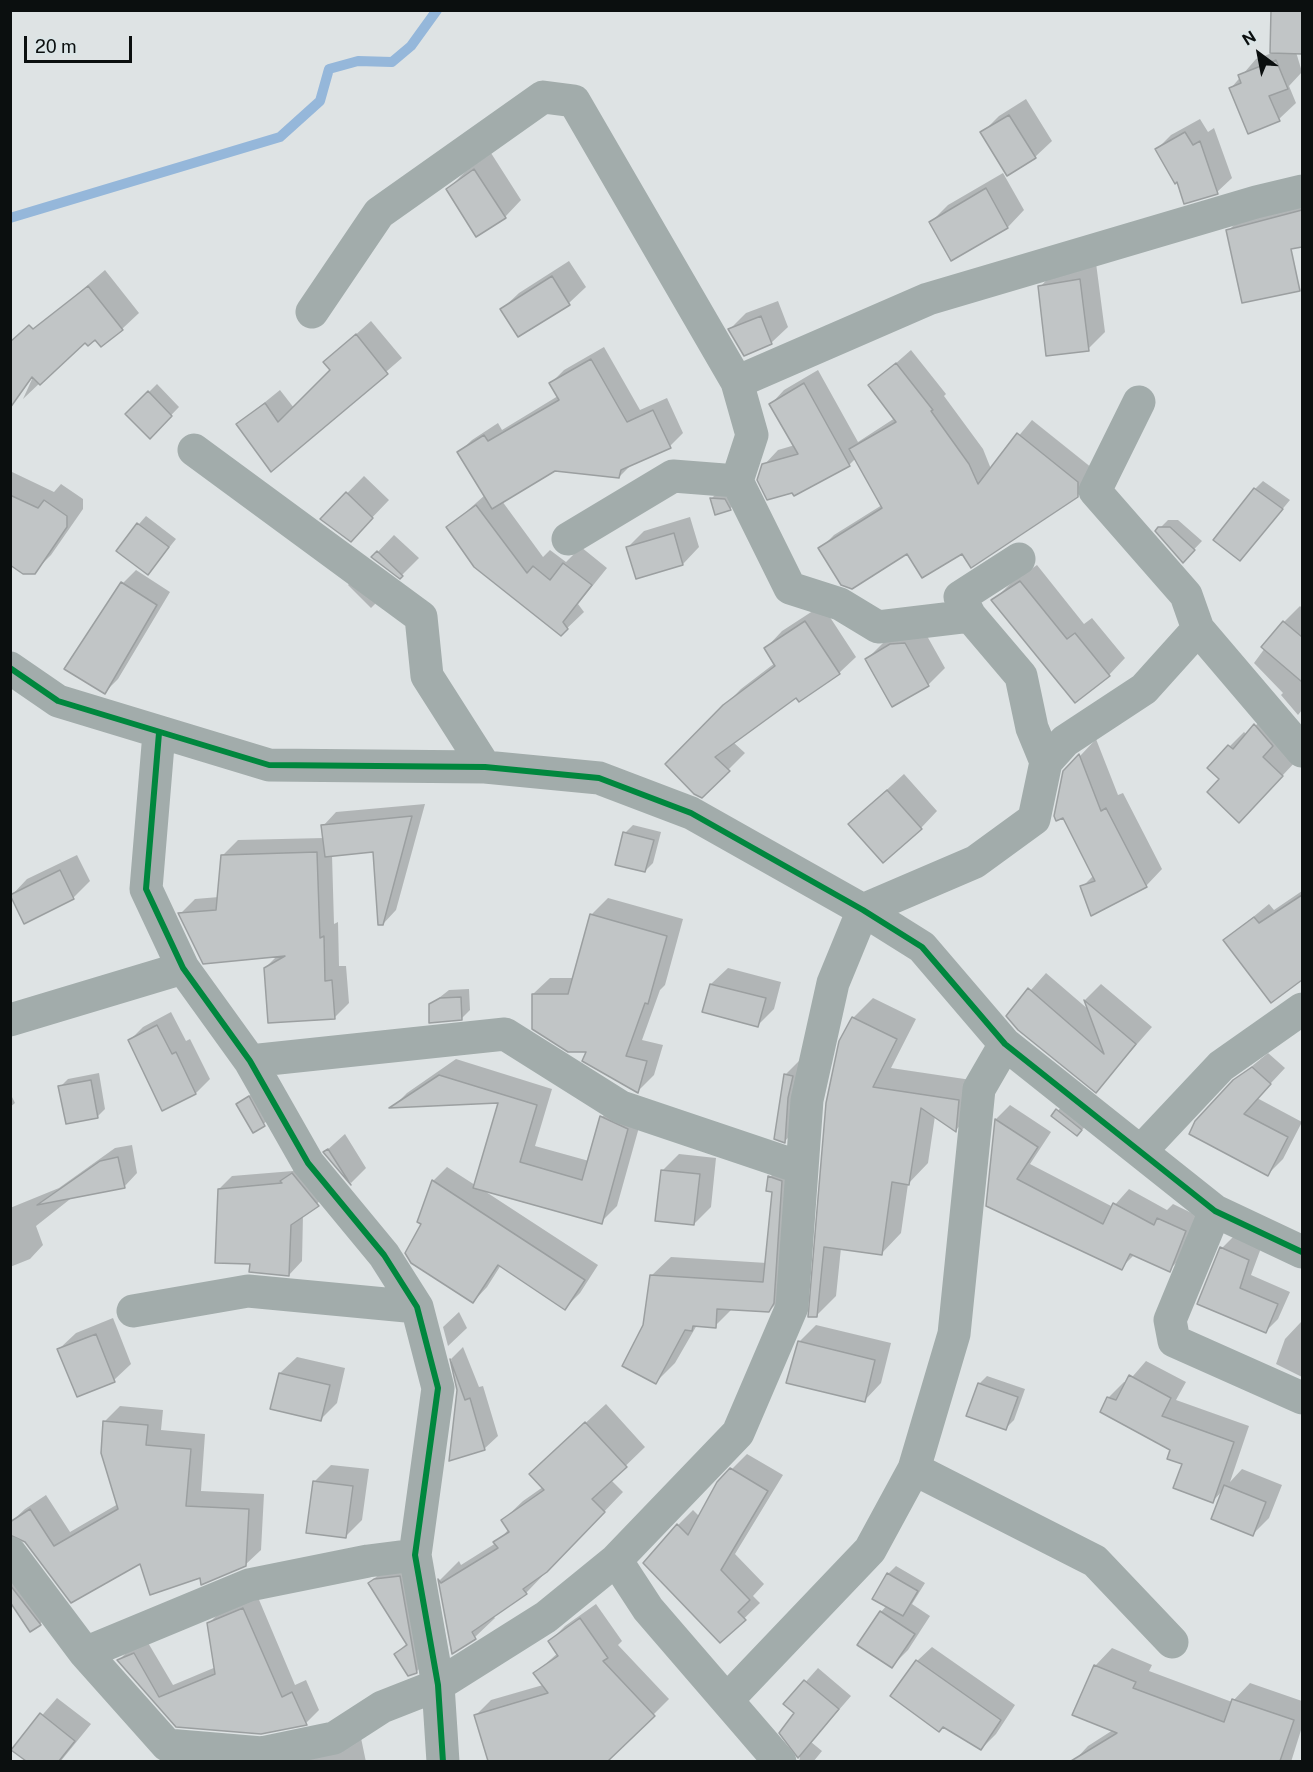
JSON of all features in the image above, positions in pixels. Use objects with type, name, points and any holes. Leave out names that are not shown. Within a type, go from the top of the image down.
[{"type":"street","points":[[312,312],[379,213],[543,97],[574,101],[737,382],[752,435],[737,481],[790,588],[840,604],[878,627],[970,616]]},
{"type":"street","points":[[737,382],[928,299],[1302,190]]},
{"type":"street","points":[[1139,402],[1095,491],[1186,596],[1198,629],[1302,751]]},
{"type":"street","points":[[194,450],[421,618],[427,675],[485,767]]},
{"type":"street","points":[[568,539],[673,476],[737,481]]},
{"type":"street","points":[[1019,559],[960,597],[970,616],[1021,676],[1032,729],[1046,762]]},
{"type":"street","points":[[10,1553],[159,1753],[262,1754],[334,1738],[382,1707],[438,1685],[546,1617],[616,1560],[738,1433],[792,1307],[807,1100],[833,983],[863,910],[975,862],[1034,819],[1046,762],[1065,741],[1144,689],[1198,629]]},
{"type":"street","points":[[10,668],[58,701],[269,765],[485,767],[599,778],[691,813],[863,910],[922,947],[1005,1044],[1215,1211],[1302,1252]]},
{"type":"street","points":[[159,733],[146,889],[183,968],[250,1061],[308,1163],[384,1255],[417,1307],[438,1388],[415,1555],[438,1685],[443,1761]]},
{"type":"street","points":[[10,1020],[183,968]]},
{"type":"street","points":[[1141,1151],[1221,1066],[1302,1009]]},
{"type":"street","points":[[250,1061],[505,1034],[621,1107],[802,1168]]},
{"type":"street","points":[[727,1700],[870,1550],[914,1469],[954,1334],[979,1089],[1005,1044]]},
{"type":"street","points":[[1215,1211],[1170,1320],[1174,1341],[1302,1398]]},
{"type":"street","points":[[133,1311],[248,1292],[417,1307]]},
{"type":"street","points":[[914,1469],[1095,1561],[1172,1642]]},
{"type":"street","points":[[84,1653],[249,1585],[368,1561],[415,1555]]},
{"type":"street","points":[[616,1560],[648,1609],[780,1761]]},
{"type":"building","points":[[1271,10],[1302,10],[1302,54],[1270,53]]},
{"type":"building","points":[[1276,60],[1288,89],[1269,96],[1280,121],[1248,134],[1229,88],[1241,83],[1238,75]]},
{"type":"building","points":[[1009,115],[1036,158],[1007,176],[980,132]]},
{"type":"building","points":[[1185,132],[1193,145],[1200,141],[1218,194],[1184,204],[1177,182],[1175,184],[1155,149]]},
{"type":"building","points":[[474,169],[506,218],[476,237],[446,189]]},
{"type":"building","points":[[986,188],[1008,228],[951,261],[929,222]]},
{"type":"building","points":[[1302,210],[1302,247],[1291,249],[1300,291],[1242,303],[1226,230]]},
{"type":"building","points":[[552,276],[570,305],[518,337],[500,309]]},
{"type":"building","points":[[1080,279],[1089,351],[1046,356],[1038,286]]},
{"type":"building","points":[[88,286],[123,330],[101,347],[95,340],[88,346],[85,343],[40,385],[32,377],[10,408],[10,342],[29,325],[33,329]]},
{"type":"building","points":[[761,316],[772,344],[744,356],[728,329]]},
{"type":"building","points":[[356,334],[388,374],[271,472],[236,424],[265,403],[278,422],[330,370],[323,362]]},
{"type":"building","points":[[591,359],[627,422],[653,410],[671,448],[621,470],[619,478],[555,471],[492,509],[457,452],[484,435],[488,441],[559,400],[549,383]]},
{"type":"building","points":[[896,363],[933,410],[931,411],[969,464],[978,484],[1017,433],[1078,482],[1078,497],[971,568],[962,554],[922,578],[907,554],[852,589],[841,585],[818,548],[882,508],[849,449],[896,422],[868,385]]},
{"type":"building","points":[[804,383],[850,466],[794,496],[792,493],[767,500],[757,480],[762,464],[798,454],[769,404]]},
{"type":"building","points":[[148,391],[172,416],[150,439],[125,414]]},
{"type":"building","points":[[1254,488],[1283,509],[1240,561],[1213,540]]},
{"type":"building","points":[[346,492],[373,518],[351,542],[320,519]]},
{"type":"building","points":[[10,495],[38,508],[44,500],[67,516],[67,527],[35,574],[23,574],[10,565]]},
{"type":"building","points":[[710,498],[725,499],[731,510],[715,515]]},
{"type":"building","points":[[476,505],[527,573],[533,566],[550,580],[563,563],[592,585],[563,622],[568,629],[561,636],[474,567],[446,527]]},
{"type":"building","points":[[137,523],[169,547],[148,575],[116,551]]},
{"type":"building","points":[[1158,527],[1170,527],[1195,550],[1183,563],[1155,531]]},
{"type":"building","points":[[674,533],[683,565],[636,579],[626,547]]},
{"type":"building","points":[[377,551],[403,576],[400,579],[371,557]]},
{"type":"building","points":[[1020,581],[1067,639],[1075,633],[1110,676],[1075,703],[991,600]]},
{"type":"building","points":[[121,582],[157,605],[105,694],[64,669]]},
{"type":"building","points":[[805,621],[840,674],[799,702],[796,698],[715,757],[730,771],[702,798],[694,794],[665,764],[723,705],[775,666],[764,648]]},
{"type":"building","points":[[1283,621],[1302,637],[1302,682],[1261,647]]},
{"type":"building","points":[[905,643],[929,686],[892,707],[865,659],[890,644]]},
{"type":"building","points":[[1254,724],[1273,746],[1263,757],[1283,776],[1239,823],[1207,792],[1219,779],[1207,768],[1228,745],[1233,749]]},
{"type":"building","points":[[1079,754],[1101,811],[1106,808],[1147,887],[1091,916],[1080,886],[1095,881],[1063,818],[1056,821],[1054,816],[1063,771]]},
{"type":"building","points":[[887,790],[922,829],[883,863],[848,824]]},
{"type":"building","points":[[412,816],[383,925],[378,925],[373,852],[325,857],[321,825]]},
{"type":"building","points":[[623,832],[654,840],[645,872],[615,865]]},
{"type":"building","points":[[317,852],[320,938],[324,936],[325,981],[332,980],[335,1019],[268,1023],[264,968],[285,956],[203,964],[178,913],[216,910],[221,855]]},
{"type":"building","points":[[60,870],[74,899],[24,924],[10,895]]},
{"type":"building","points":[[1302,895],[1302,980],[1271,1003],[1223,940],[1254,917],[1259,923]]},
{"type":"building","points":[[590,914],[667,936],[648,1004],[645,1003],[626,1056],[647,1061],[638,1093],[582,1061],[586,1052],[568,1052],[532,1029],[532,994],[568,994]]},
{"type":"building","points":[[710,984],[766,998],[758,1027],[702,1012]]},
{"type":"building","points":[[1028,988],[1104,1054],[1084,1000],[1136,1044],[1096,1093],[1018,1030],[1006,1016]]},
{"type":"building","points":[[461,997],[462,1020],[429,1023],[429,1004],[440,998]]},
{"type":"building","points":[[852,1017],[897,1039],[873,1087],[959,1100],[956,1132],[921,1108],[909,1185],[892,1182],[882,1255],[824,1247],[817,1317],[808,1317],[826,1103],[839,1041]]},
{"type":"building","points":[[157,1025],[172,1054],[176,1052],[196,1094],[162,1111],[128,1040]]},
{"type":"building","points":[[1252,1067],[1271,1084],[1244,1114],[1288,1137],[1268,1176],[1189,1134],[1195,1121],[1233,1080]]},
{"type":"building","points":[[784,1074],[793,1076],[788,1098],[785,1143],[774,1139]]},
{"type":"building","points":[[439,1075],[537,1105],[520,1162],[582,1180],[600,1116],[628,1129],[602,1224],[473,1188],[498,1103],[389,1108]]},
{"type":"building","points":[[91,1080],[98,1118],[66,1124],[58,1086]]},
{"type":"building","points":[[249,1096],[265,1126],[253,1133],[236,1104]]},
{"type":"building","points":[[1056,1109],[1082,1130],[1077,1136],[1051,1116]]},
{"type":"building","points":[[995,1119],[1038,1147],[1017,1179],[1103,1224],[1113,1203],[1154,1225],[1157,1218],[1186,1231],[1170,1272],[1130,1254],[1122,1270],[986,1206]]},
{"type":"building","points":[[328,1149],[351,1185],[323,1152]]},
{"type":"building","points":[[118,1157],[125,1188],[37,1205],[100,1161]]},
{"type":"building","points":[[661,1170],[700,1174],[694,1225],[655,1221]]},
{"type":"building","points":[[292,1173],[319,1206],[291,1225],[289,1276],[249,1272],[250,1264],[215,1263],[218,1189],[282,1183],[280,1181]]},
{"type":"building","points":[[768,1176],[782,1181],[774,1303],[769,1312],[717,1309],[716,1328],[693,1326],[692,1331],[685,1330],[656,1384],[622,1366],[643,1325],[650,1275],[763,1282],[772,1192],[766,1191]]},
{"type":"building","points":[[432,1180],[585,1280],[565,1310],[498,1265],[473,1303],[411,1263],[405,1253],[421,1224],[417,1222]]},
{"type":"building","points":[[1220,1247],[1249,1260],[1240,1288],[1278,1304],[1266,1333],[1197,1304]]},
{"type":"building","points":[[96,1334],[115,1382],[77,1397],[57,1349]]},
{"type":"building","points":[[798,1341],[875,1360],[865,1402],[786,1383]]},
{"type":"building","points":[[450,1359],[465,1400],[470,1398],[485,1450],[449,1461],[457,1390]]},
{"type":"building","points":[[279,1373],[330,1385],[321,1421],[270,1409]]},
{"type":"building","points":[[1129,1375],[1171,1398],[1162,1416],[1234,1442],[1213,1503],[1173,1488],[1182,1464],[1167,1459],[1170,1450],[1100,1412],[1107,1397],[1116,1400]]},
{"type":"building","points":[[978,1383],[1018,1397],[1006,1430],[966,1416]]},
{"type":"building","points":[[103,1421],[148,1425],[146,1445],[191,1449],[186,1506],[249,1509],[246,1566],[201,1585],[200,1578],[150,1595],[140,1564],[71,1603],[25,1542],[10,1535],[10,1522],[30,1509],[54,1546],[118,1509],[101,1453]]},
{"type":"building","points":[[585,1422],[627,1467],[592,1499],[605,1512],[547,1572],[523,1589],[527,1594],[472,1632],[476,1639],[452,1654],[438,1579],[441,1583],[498,1548],[493,1542],[509,1532],[501,1520],[544,1490],[529,1474]]},
{"type":"building","points":[[730,1468],[768,1491],[721,1570],[750,1600],[738,1612],[746,1620],[720,1643],[643,1563],[677,1524],[688,1535],[717,1482]]},
{"type":"building","points":[[313,1481],[353,1486],[346,1538],[306,1533]]},
{"type":"building","points":[[1224,1485],[1266,1502],[1253,1536],[1211,1519]]},
{"type":"building","points":[[887,1573],[918,1591],[903,1616],[872,1599]]},
{"type":"building","points":[[400,1576],[417,1673],[408,1676],[394,1654],[407,1645],[368,1583],[374,1579]]},
{"type":"building","points":[[10,1585],[41,1625],[30,1632],[10,1602]]},
{"type":"building","points":[[243,1608],[282,1697],[292,1692],[307,1725],[261,1734],[176,1727],[117,1660],[134,1653],[159,1697],[215,1674],[207,1623]]},
{"type":"building","points":[[880,1611],[915,1634],[892,1668],[857,1645]]},
{"type":"building","points":[[580,1618],[608,1658],[603,1661],[655,1716],[608,1761],[488,1761],[474,1715],[548,1693],[533,1673],[558,1656],[548,1641]]},
{"type":"building","points":[[916,1660],[1001,1720],[981,1750],[943,1727],[939,1732],[890,1696]]},
{"type":"building","points":[[1094,1665],[1136,1682],[1133,1688],[1224,1722],[1232,1699],[1294,1720],[1280,1761],[1071,1761],[1117,1733],[1072,1715]]},
{"type":"building","points":[[804,1680],[839,1709],[798,1758],[779,1733],[794,1713],[783,1704]]},
{"type":"building","points":[[40,1713],[75,1741],[59,1761],[26,1761],[11,1750]]},
{"type":"waterway","points":[[10,218],[280,137],[320,101],[329,69],[358,61],[392,62],[411,46],[437,10]]},
{"type":"cycle path","points":[[10,668],[58,701],[269,765],[485,767],[599,778],[691,813],[863,910],[922,947],[1005,1044],[1215,1211],[1302,1252]]},
{"type":"cycle path","points":[[159,733],[146,889],[183,968],[250,1061],[308,1163],[384,1255],[417,1307],[438,1388],[415,1555],[438,1685],[443,1762]]}]
